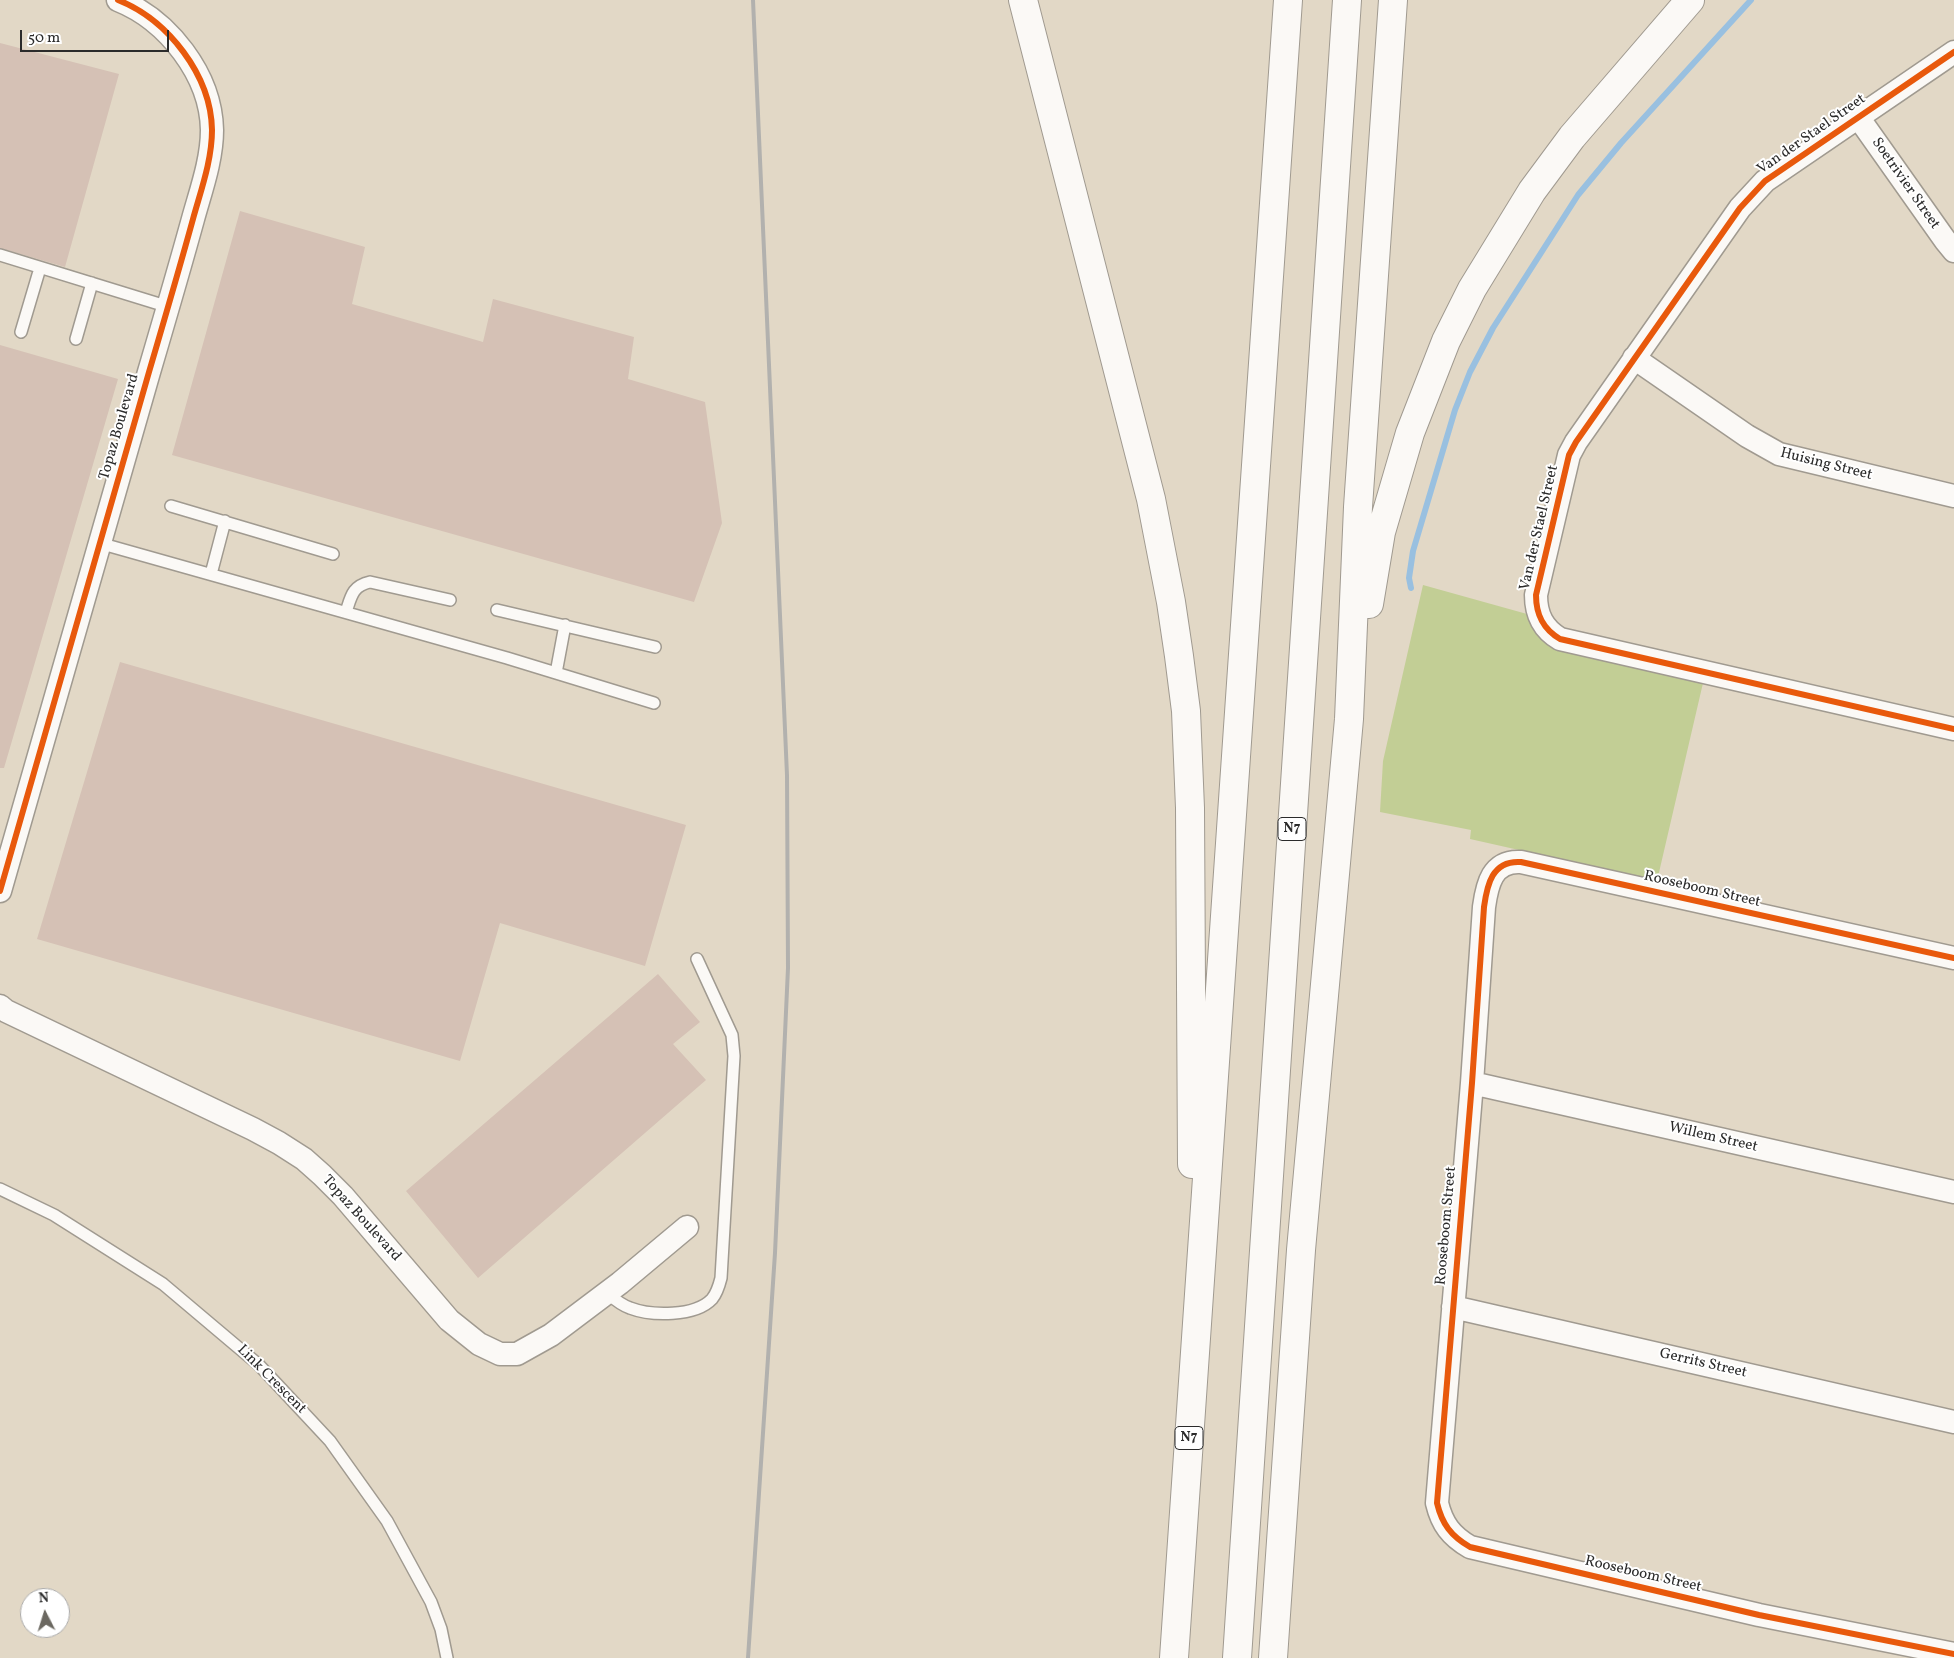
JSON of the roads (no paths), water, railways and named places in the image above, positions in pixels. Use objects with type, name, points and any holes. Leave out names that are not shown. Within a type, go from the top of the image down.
[{"type":"highway","points":[[1024,0],[1151,499],[1180,656],[1186,711],[1190,808],[1194,1366]]},
{"type":"highway","name":"N7","points":[[1174,1658],[1288,0]]},
{"type":"highway","name":"N7","points":[[1237,1658],[1347,0]]},
{"type":"highway","points":[[1273,1658],[1301,1250],[1349,719],[1358,507],[1393,0]]},
{"type":"highway","points":[[1349,719],[1381,532],[1410,433],[1446,341],[1472,288],[1532,191],[1572,137],[1690,0]]},
{"type":"street","name":"Topaz Boulevard","points":[[0,891],[99,543],[169,307],[208,163],[212,129],[206,96],[196,70],[178,46],[157,24],[128,2]]},
{"type":"street","name":"Van der Stael Street","points":[[1954,52],[1766,181],[1751,194],[1585,428],[1569,455],[1536,595],[1539,615],[1546,628],[1560,639],[1954,729]]},
{"type":"street","name":"Soetrivier Street","points":[[1858,117],[1954,251]]},
{"type":"street","name":"Huising Street","points":[[1634,358],[1746,436],[1779,454],[1954,496]]},
{"type":"street","name":"Rooseboom Street","points":[[1954,958],[1515,862],[1497,870],[1489,880],[1486,891],[1437,1503],[1444,1524],[1458,1540],[1470,1547],[1760,1615],[1954,1654]]},
{"type":"street","name":"Topaz Boulevard","points":[[0,1006],[6,1011],[49,1032],[253,1129],[304,1159],[343,1196],[449,1320],[479,1344],[500,1354],[517,1354],[551,1335],[607,1293],[688,1227]]},
{"type":"street","name":"Willem Street","points":[[1472,1083],[1954,1192]]},
{"type":"street","name":"Gerrits Street","points":[[1452,1307],[1954,1422]]},
{"type":"lane","points":[[0,256],[169,307]]},
{"type":"lane","points":[[21,332],[40,268]]},
{"type":"lane","points":[[76,339],[92,283]]},
{"type":"lane","points":[[170,506],[333,554]]},
{"type":"lane","points":[[210,574],[225,521]]},
{"type":"lane","points":[[99,543],[346,612],[654,703]]},
{"type":"lane","points":[[346,612],[354,590],[358,586],[370,582],[450,600]]},
{"type":"lane","points":[[496,610],[655,647]]},
{"type":"lane","points":[[556,673],[565,625]]},
{"type":"lane","points":[[607,1293],[620,1304],[638,1311],[686,1312],[699,1308],[712,1300],[722,1278],[734,1056],[732,1036],[697,959]]},
{"type":"lane","name":"Link Crescent","points":[[0,1189],[54,1215],[163,1284],[259,1365],[330,1441],[387,1521],[430,1602],[441,1629],[446,1658]]},
{"type":"waterway","points":[[1411,588],[1409,578],[1413,551],[1455,410],[1470,372],[1493,328],[1578,195],[1621,143],[1751,0]]},
{"type":"railway","points":[[748,1658],[775,1253],[788,968],[787,775],[753,0]]}]
